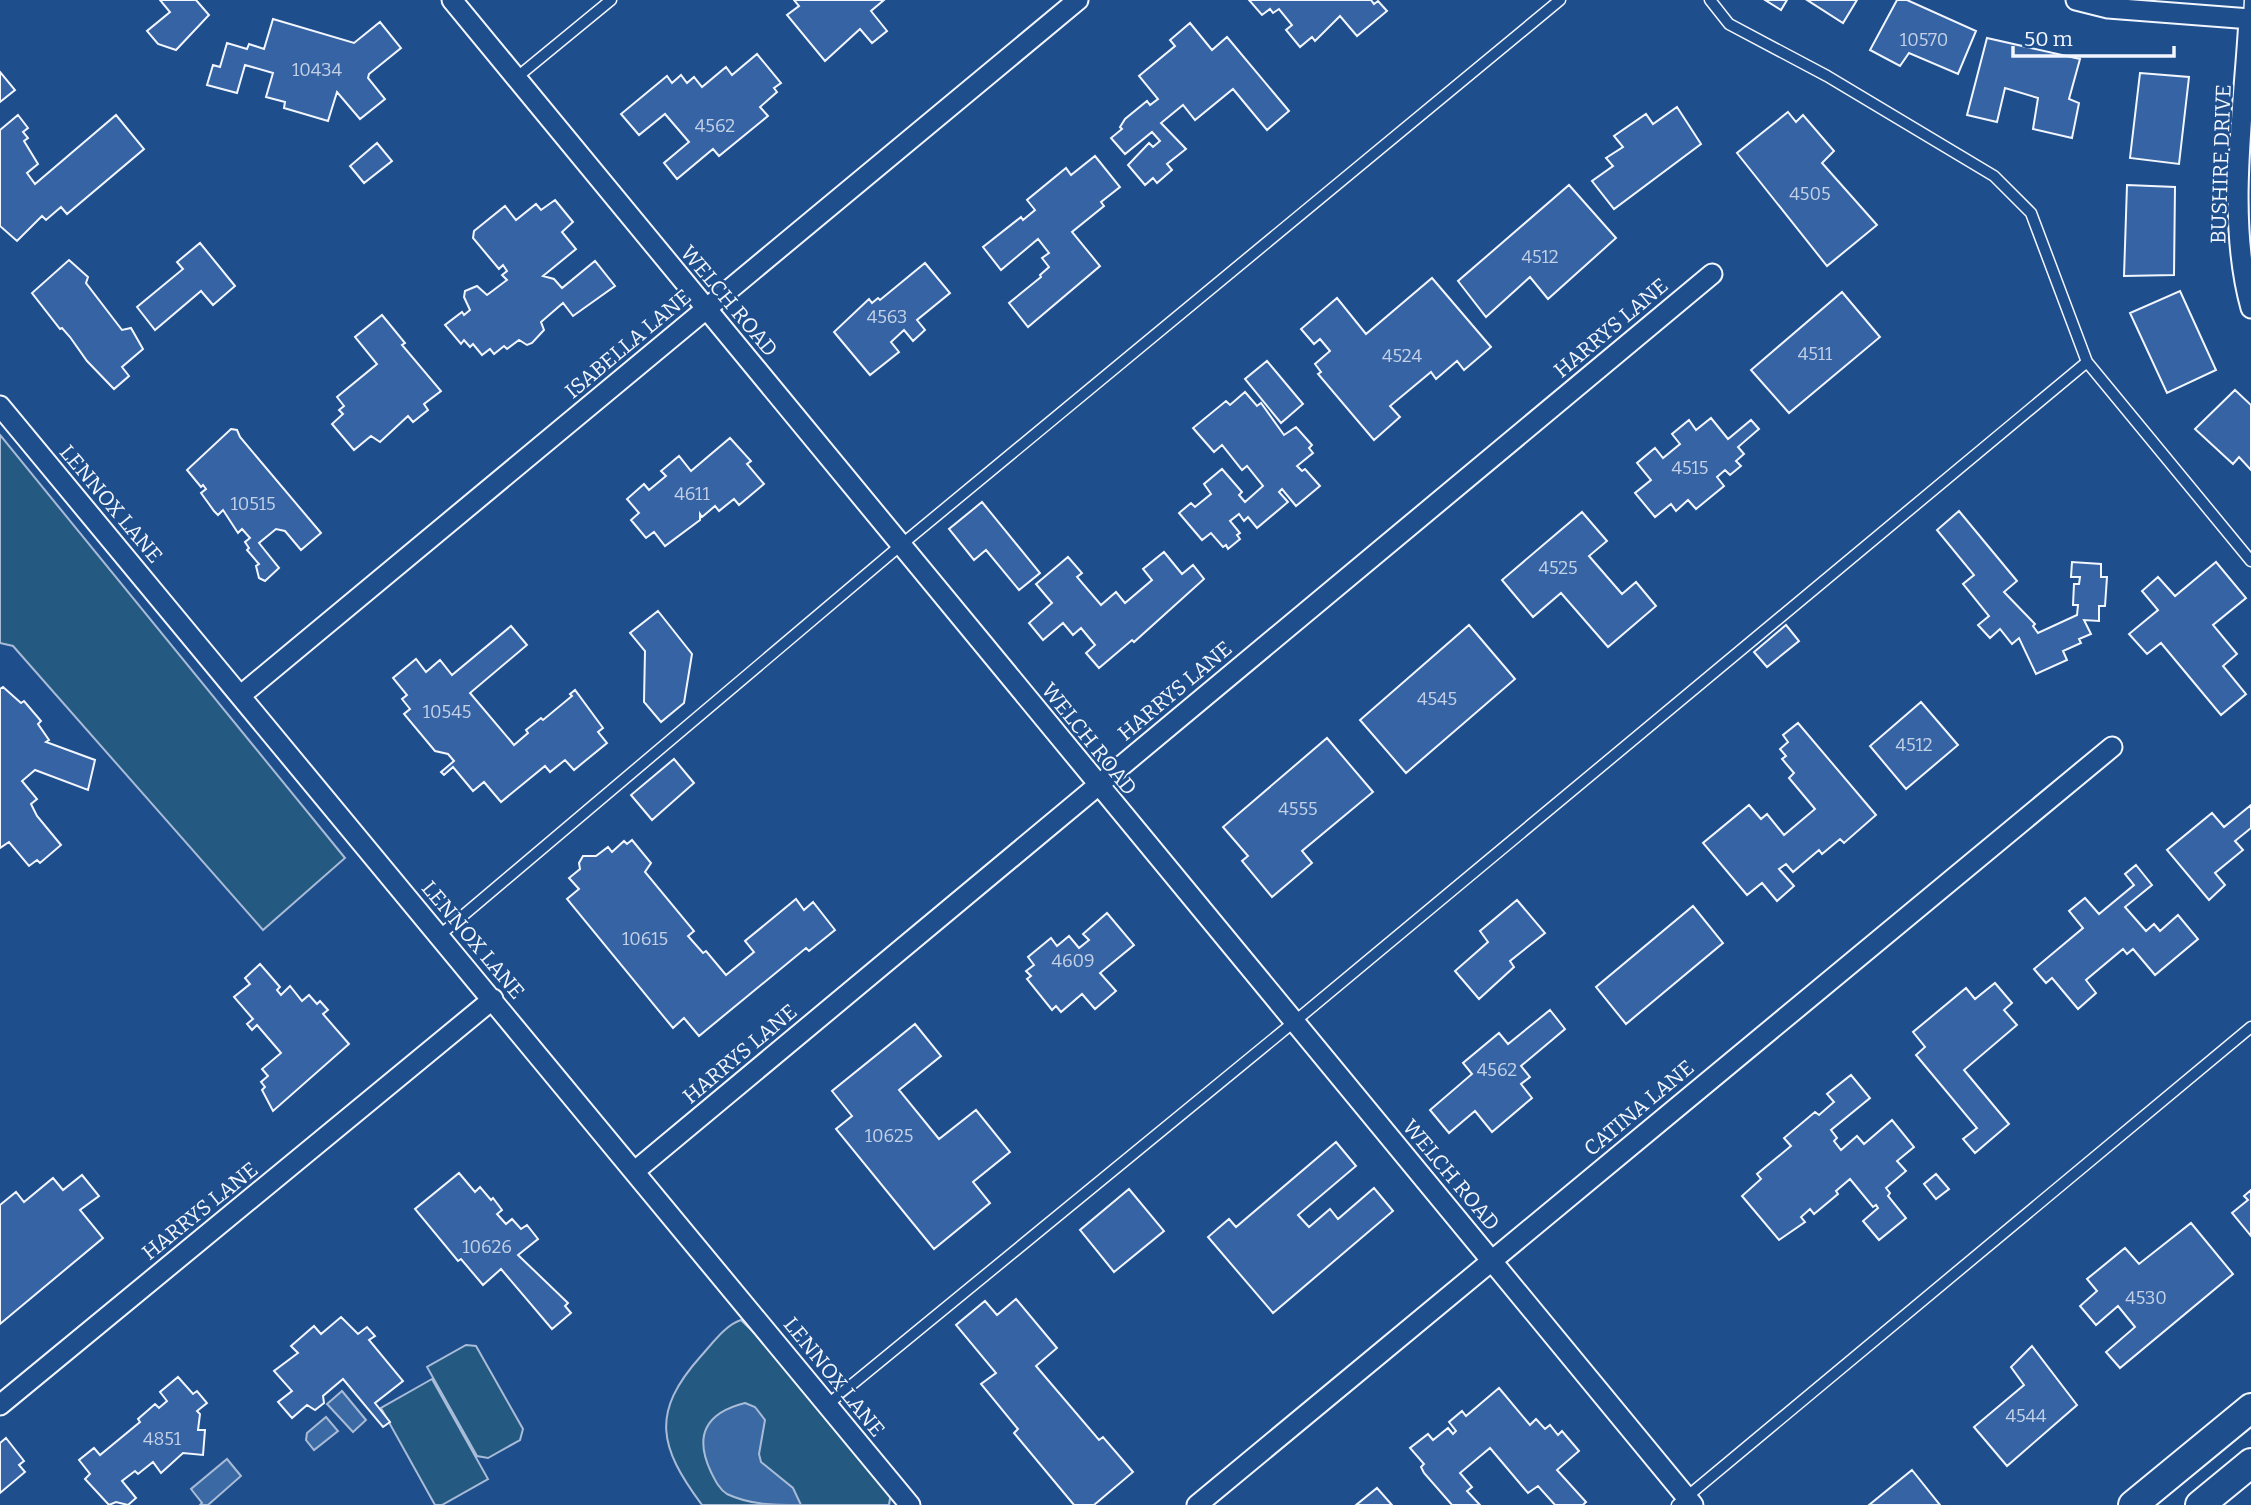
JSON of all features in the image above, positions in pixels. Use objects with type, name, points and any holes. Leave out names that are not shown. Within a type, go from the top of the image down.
[{"type":"main road","points":[[2133,1505],[2251,1408]]},
{"type":"main road","points":[[2200,1505],[2251,1463]]},
{"type":"street","name":"WELCH ROAD","points":[[452,0],[1493,1261],[1685,1502]]},
{"type":"street","name":"ISABELLA LANE","points":[[240,696],[1078,0]]},
{"type":"street","points":[[2076,0],[2250,13]]},
{"type":"street","name":"BUSHIRE DRIVE","points":[[2250,13],[2246,165],[2238,215],[2243,281],[2251,309]]},
{"type":"street","name":"HARRYS LANE","points":[[635,1171],[1712,274]]},
{"type":"street","name":"LENNOX LANE","points":[[0,406],[909,1505]]},
{"type":"street","name":"CATINA LANE","points":[[1197,1505],[2112,747]]},
{"type":"street","name":"HARRYS LANE","points":[[0,1405],[493,999]]},
{"type":"lane","points":[[516,78],[611,0]]},
{"type":"lane","points":[[440,935],[901,545],[1560,0]]},
{"type":"lane","points":[[1710,0],[1729,24],[1827,76],[1994,176],[2031,213],[2087,362],[2251,561]]},
{"type":"lane","points":[[827,1405],[1294,1022],[2087,362]]},
{"type":"lane","points":[[1685,1502],[2251,1027]]},
{"type":"shaded area","points":[[0,435],[345,858],[263,930],[13,646],[0,643]]},
{"type":"shaded area","points":[[741,1320],[784,1362],[891,1492],[889,1505],[702,1505],[669,1447],[666,1430],[668,1413],[685,1376],[719,1335]]},
{"type":"shaded area","points":[[466,1345],[476,1346],[523,1429],[520,1440],[488,1458],[477,1456],[427,1367]]},
{"type":"shaded area","points":[[432,1379],[488,1479],[442,1505],[435,1505],[381,1408]]},
{"type":"shaded area","points":[[342,1391],[366,1420],[353,1432],[327,1404]]},
{"type":"shaded area","points":[[745,1403],[755,1407],[765,1420],[759,1454],[761,1462],[793,1488],[801,1505],[753,1502],[727,1494],[711,1472],[704,1447],[707,1428],[720,1413]]},
{"type":"shaded area","points":[[326,1417],[338,1431],[314,1450],[306,1440],[307,1433]]},
{"type":"shaded area","points":[[227,1459],[241,1476],[208,1505],[200,1505],[202,1503],[191,1489]]},
{"type":"building","points":[[160,0],[196,0],[209,15],[176,50],[158,44],[147,31],[170,12]]},
{"type":"building","points":[[794,0],[884,0],[871,11],[887,31],[872,43],[860,29],[825,61],[787,15],[799,6]]},
{"type":"building","points":[[1249,0],[1371,0],[1374,4],[1378,1],[1387,11],[1357,36],[1340,16],[1315,41],[1312,37],[1300,47],[1286,30],[1292,25],[1279,9],[1273,13],[1270,9],[1262,15]]},
{"type":"building","points":[[1765,0],[1787,0],[1781,10]]},
{"type":"building","points":[[1807,0],[1857,0],[1843,23]]},
{"type":"building","points":[[1897,0],[1907,0],[1976,31],[1958,74],[1909,53],[1900,66],[1870,50]]},
{"type":"building","points":[[273,19],[354,43],[380,22],[401,48],[369,74],[368,78],[385,99],[360,119],[337,92],[328,121],[284,108],[285,102],[266,97],[273,73],[245,65],[237,93],[207,85],[213,65],[220,67],[227,43],[247,49],[249,44],[264,49]]},
{"type":"building","points":[[1190,23],[1212,50],[1227,37],[1289,111],[1267,130],[1233,89],[1195,120],[1183,105],[1161,123],[1186,149],[1167,164],[1172,170],[1157,183],[1153,178],[1145,185],[1128,165],[1149,143],[1153,147],[1160,141],[1152,132],[1125,154],[1111,138],[1122,129],[1120,127],[1125,119],[1147,101],[1150,105],[1158,99],[1139,76],[1175,46],[1170,40]]},
{"type":"building","points":[[1987,38],[2080,59],[2069,99],[2079,103],[2072,138],[2033,129],[2038,98],[2005,88],[1997,122],[1967,115]]},
{"type":"building","points":[[757,54],[781,83],[774,88],[777,92],[760,107],[768,116],[719,156],[713,149],[677,179],[664,163],[689,142],[665,114],[639,135],[621,114],[667,76],[672,83],[681,75],[687,83],[694,77],[702,87],[726,67],[732,75]]},
{"type":"building","points":[[0,72],[15,90],[0,102]]},
{"type":"building","points":[[2140,73],[2189,77],[2179,164],[2130,158]]},
{"type":"building","points":[[1677,107],[1701,144],[1614,209],[1592,181],[1613,166],[1606,158],[1623,147],[1614,136],[1646,114],[1653,124]]},
{"type":"building","points":[[1788,112],[1796,122],[1803,115],[1834,151],[1822,163],[1877,225],[1827,266],[1737,153]]},
{"type":"building","points":[[18,115],[28,128],[23,132],[28,138],[24,141],[38,164],[27,173],[35,184],[116,115],[144,149],[67,214],[61,207],[46,220],[42,216],[17,241],[0,226],[0,130]]},
{"type":"building","points":[[377,143],[392,161],[364,183],[350,166]]},
{"type":"building","points":[[1095,156],[1120,187],[1101,202],[1104,206],[1072,232],[1100,266],[1028,327],[1009,303],[1049,267],[1042,258],[1049,253],[1038,239],[1001,270],[983,247],[1021,217],[1023,220],[1035,210],[1027,200],[1066,168],[1071,175]]},
{"type":"building","points":[[1569,185],[1616,238],[1548,299],[1530,277],[1486,317],[1458,281]]},
{"type":"building","points":[[2127,185],[2175,187],[2174,275],[2124,276]]},
{"type":"building","points":[[555,200],[573,222],[562,232],[576,249],[543,276],[554,279],[562,288],[595,261],[615,286],[573,316],[563,303],[541,322],[544,330],[527,345],[519,340],[507,349],[504,346],[494,354],[490,349],[482,355],[473,344],[470,347],[464,340],[461,344],[445,325],[462,312],[464,315],[470,310],[464,297],[465,291],[477,286],[487,295],[507,280],[502,275],[507,271],[503,265],[499,269],[473,238],[474,231],[505,206],[516,220],[536,204],[541,210]]},
{"type":"building","points":[[200,243],[235,286],[213,305],[201,291],[155,330],[137,307],[183,269],[177,262]]},
{"type":"building","points":[[69,260],[88,277],[86,283],[122,330],[131,328],[143,349],[122,367],[129,376],[114,389],[87,361],[32,293]]},
{"type":"building","points":[[925,263],[950,293],[917,320],[925,330],[913,341],[904,330],[891,342],[899,352],[870,375],[834,332],[869,299],[872,303],[878,298],[880,300]]},
{"type":"building","points":[[1432,278],[1491,347],[1464,370],[1457,361],[1436,379],[1431,372],[1390,406],[1400,417],[1374,440],[1318,374],[1321,372],[1315,364],[1330,351],[1320,339],[1314,344],[1301,329],[1337,298],[1366,334]]},
{"type":"building","points":[[2180,291],[2216,370],[2167,393],[2130,313]]},
{"type":"building","points":[[1842,292],[1880,337],[1789,413],[1751,370]]},
{"type":"building","points":[[382,315],[405,343],[402,345],[441,391],[424,404],[428,410],[413,422],[408,416],[380,442],[371,436],[354,450],[332,424],[343,414],[339,410],[344,406],[337,397],[377,364],[355,337]]},
{"type":"building","points":[[1267,361],[1303,404],[1281,423],[1245,379]]},
{"type":"building","points":[[2235,390],[2251,405],[2251,470],[2239,457],[2233,464],[2195,429]]},
{"type":"building","points":[[1245,392],[1257,406],[1261,403],[1284,435],[1296,427],[1312,445],[1309,448],[1313,453],[1297,466],[1302,471],[1305,469],[1320,486],[1296,506],[1282,489],[1279,492],[1288,502],[1257,528],[1248,517],[1244,521],[1239,514],[1230,521],[1240,533],[1237,535],[1240,539],[1228,549],[1211,533],[1202,540],[1179,513],[1191,503],[1195,507],[1211,494],[1204,484],[1222,469],[1242,492],[1239,495],[1245,502],[1263,486],[1247,466],[1242,470],[1222,445],[1214,452],[1193,428],[1226,401],[1230,405]]},
{"type":"building","points":[[1711,418],[1728,439],[1751,420],[1759,429],[1738,447],[1744,454],[1736,461],[1741,466],[1730,475],[1725,470],[1717,477],[1724,486],[1696,509],[1688,500],[1676,511],[1671,504],[1655,517],[1635,493],[1651,480],[1637,463],[1655,448],[1663,458],[1680,444],[1672,434],[1689,420],[1696,430]]},
{"type":"building","points":[[231,429],[237,430],[321,533],[301,550],[285,531],[276,529],[259,543],[279,568],[265,581],[259,578],[256,566],[259,564],[247,550],[249,548],[245,542],[250,538],[242,529],[238,533],[223,510],[218,515],[214,511],[201,493],[206,489],[203,485],[201,487],[187,470]]},
{"type":"building","points":[[730,438],[751,461],[747,464],[764,484],[739,505],[734,499],[719,511],[715,506],[702,517],[700,514],[700,520],[665,546],[654,532],[646,538],[631,520],[639,513],[627,499],[644,484],[649,490],[666,476],[661,471],[679,456],[691,471]]},
{"type":"building","points":[[982,502],[1040,573],[1019,590],[986,550],[974,560],[949,529]]},
{"type":"building","points":[[1959,511],[2017,581],[2004,592],[2035,624],[2033,626],[2038,633],[2077,615],[2078,605],[2073,605],[2074,584],[2079,584],[2080,577],[2071,577],[2072,562],[2101,564],[2101,577],[2107,577],[2105,606],[2099,606],[2099,621],[2084,620],[2091,634],[2079,639],[2081,643],[2063,651],[2067,660],[2036,674],[2019,638],[2012,644],[2000,629],[1990,638],[1978,625],[1989,616],[1963,584],[1974,575],[1937,530]]},
{"type":"building","points":[[1582,512],[1607,541],[1589,556],[1622,594],[1636,582],[1656,606],[1608,647],[1561,593],[1533,617],[1502,580]]},
{"type":"building","points":[[1164,552],[1182,574],[1193,565],[1204,579],[1134,642],[1132,640],[1099,668],[1086,653],[1095,645],[1081,628],[1073,635],[1063,623],[1043,640],[1029,623],[1052,603],[1036,584],[1068,557],[1082,573],[1077,577],[1101,605],[1116,592],[1125,603],[1152,580],[1143,569]]},
{"type":"building","points":[[2216,562],[2246,598],[2213,625],[2237,654],[2223,666],[2246,694],[2221,715],[2161,643],[2147,654],[2129,634],[2158,610],[2142,591],[2158,577],[2175,596]]},
{"type":"building","points":[[658,611],[692,654],[684,703],[661,722],[644,702],[645,651],[630,633]]},
{"type":"building","points":[[1469,625],[1515,679],[1406,773],[1360,720]]},
{"type":"building","points":[[1786,625],[1799,641],[1767,667],[1754,652]]},
{"type":"building","points":[[511,626],[527,645],[470,693],[514,745],[528,733],[526,730],[541,718],[543,720],[572,696],[570,694],[575,690],[603,728],[598,732],[607,743],[574,770],[565,760],[550,772],[545,766],[501,802],[484,782],[473,791],[453,767],[444,775],[441,772],[454,761],[448,754],[435,751],[404,714],[410,709],[402,699],[407,695],[393,678],[416,659],[426,672],[440,660],[452,675]]},
{"type":"building","points":[[3,687],[21,703],[24,701],[41,721],[38,724],[49,740],[46,742],[95,760],[88,790],[35,770],[22,781],[37,799],[31,804],[37,816],[61,845],[40,863],[37,860],[29,866],[9,842],[0,848],[0,689]]},
{"type":"building","points":[[1921,702],[1958,745],[1906,789],[1870,746]]},
{"type":"building","points":[[1798,723],[1876,815],[1844,843],[1840,839],[1822,854],[1819,850],[1793,872],[1786,864],[1779,869],[1794,886],[1777,901],[1762,883],[1747,895],[1703,843],[1749,805],[1761,819],[1767,814],[1784,835],[1815,809],[1789,778],[1794,773],[1782,759],[1786,756],[1780,749],[1788,742],[1783,735]]},
{"type":"building","points":[[1327,738],[1373,792],[1302,851],[1312,863],[1272,897],[1242,861],[1248,856],[1223,827]]},
{"type":"building","points":[[674,759],[694,783],[652,820],[631,795]]},
{"type":"building","points":[[2251,805],[2251,828],[2235,841],[2243,850],[2215,873],[2225,885],[2209,900],[2167,850],[2212,813],[2224,827]]},
{"type":"building","points":[[632,840],[651,863],[645,872],[694,931],[688,936],[703,953],[706,951],[726,975],[754,952],[745,941],[796,899],[804,910],[813,902],[835,930],[809,951],[806,948],[699,1036],[684,1018],[673,1028],[567,899],[579,889],[569,878],[580,869],[579,863],[583,856],[596,856],[608,847],[612,852],[624,841],[627,844]]},
{"type":"building","points":[[2136,865],[2152,885],[2125,907],[2146,931],[2154,924],[2160,931],[2178,915],[2198,939],[2155,975],[2133,949],[2127,954],[2123,949],[2086,980],[2096,993],[2078,1009],[2052,978],[2046,983],[2034,969],[2083,928],[2069,911],[2085,898],[2099,914],[2134,885],[2125,874]]},
{"type":"building","points":[[1517,900],[1545,933],[1510,961],[1514,967],[1479,999],[1455,971],[1488,942],[1480,931]]},
{"type":"building","points":[[1693,906],[1723,943],[1626,1024],[1596,987]]},
{"type":"building","points":[[1107,913],[1134,945],[1100,973],[1116,991],[1095,1009],[1082,994],[1061,1012],[1056,1006],[1052,1010],[1027,979],[1031,976],[1026,971],[1034,965],[1028,957],[1051,938],[1057,946],[1069,936],[1079,948],[1089,940],[1083,934]]},
{"type":"building","points":[[260,964],[280,987],[277,990],[281,995],[290,986],[302,1001],[309,995],[317,1004],[320,1001],[328,1010],[323,1014],[349,1044],[273,1111],[262,1090],[265,1087],[261,1082],[268,1076],[262,1069],[281,1053],[257,1025],[252,1030],[247,1024],[253,1019],[234,997],[250,984],[245,978]]},
{"type":"building","points":[[1995,983],[2012,1003],[2004,1010],[2017,1025],[1964,1070],[2009,1124],[1975,1153],[1963,1139],[1977,1128],[1916,1055],[1925,1047],[1913,1032],[1966,988],[1975,999]]},
{"type":"building","points":[[1550,1010],[1565,1029],[1521,1066],[1530,1077],[1521,1084],[1532,1098],[1492,1132],[1475,1111],[1449,1133],[1430,1110],[1472,1074],[1463,1063],[1499,1033],[1508,1044]]},
{"type":"building","points":[[915,1024],[941,1056],[899,1090],[939,1139],[976,1110],[1010,1152],[973,1182],[990,1203],[934,1249],[836,1129],[852,1116],[832,1091]]},
{"type":"building","points":[[1851,1075],[1870,1098],[1831,1130],[1837,1138],[1834,1141],[1841,1150],[1857,1136],[1864,1144],[1892,1120],[1914,1147],[1897,1161],[1906,1171],[1886,1188],[1890,1193],[1888,1196],[1906,1218],[1879,1240],[1863,1221],[1878,1208],[1876,1205],[1873,1207],[1850,1179],[1836,1191],[1838,1194],[1814,1214],[1810,1209],[1801,1217],[1805,1222],[1779,1240],[1742,1196],[1761,1179],[1757,1174],[1791,1146],[1784,1138],[1815,1112],[1819,1115],[1834,1102],[1827,1094]]},
{"type":"building","points":[[1336,1142],[1356,1166],[1298,1215],[1309,1227],[1330,1209],[1338,1219],[1374,1188],[1393,1211],[1273,1313],[1208,1237],[1229,1219],[1236,1227]]},
{"type":"building","points":[[459,1173],[475,1192],[480,1187],[491,1200],[493,1198],[502,1210],[497,1214],[506,1224],[512,1219],[521,1229],[527,1225],[538,1239],[518,1255],[568,1303],[565,1306],[571,1313],[552,1329],[501,1269],[483,1285],[461,1259],[458,1261],[415,1209]]},
{"type":"building","points":[[1936,1174],[1949,1189],[1936,1199],[1924,1184]]},
{"type":"building","points":[[82,1175],[99,1196],[80,1210],[103,1238],[0,1324],[0,1205],[16,1192],[24,1202],[53,1178],[63,1190]]},
{"type":"building","points":[[1129,1189],[1164,1231],[1114,1272],[1080,1230]]},
{"type":"building","points":[[2251,1190],[2251,1236],[2232,1213],[2248,1200],[2244,1196]]},
{"type":"building","points":[[2191,1223],[2233,1274],[2120,1368],[2106,1352],[2135,1327],[2118,1306],[2096,1325],[2080,1306],[2097,1291],[2087,1279],[2125,1248],[2139,1264]]},
{"type":"building","points":[[1016,1299],[1057,1348],[1036,1366],[1099,1440],[1103,1437],[1133,1472],[1094,1505],[1074,1505],[1014,1433],[1018,1429],[981,1384],[996,1373],[956,1325],[985,1301],[997,1315]]},
{"type":"building","points":[[341,1317],[358,1334],[367,1327],[375,1336],[369,1340],[403,1381],[375,1403],[390,1422],[383,1427],[343,1379],[323,1396],[324,1403],[315,1410],[307,1405],[292,1418],[278,1402],[292,1391],[274,1371],[298,1353],[291,1346],[314,1326],[321,1334]]},
{"type":"building","points":[[2032,1346],[2077,1405],[2007,1466],[1974,1427],[2024,1385],[2011,1367]]},
{"type":"building","points":[[178,1377],[193,1394],[197,1391],[207,1403],[197,1411],[200,1414],[198,1430],[205,1430],[203,1455],[183,1453],[161,1473],[153,1462],[138,1474],[135,1471],[122,1481],[136,1498],[128,1505],[116,1502],[109,1505],[85,1479],[90,1474],[79,1460],[94,1448],[100,1455],[140,1422],[138,1419],[155,1404],[159,1408],[167,1401],[160,1392]]},
{"type":"building","points":[[1499,1388],[1530,1425],[1536,1419],[1545,1429],[1550,1425],[1558,1435],[1562,1431],[1579,1451],[1557,1470],[1586,1502],[1583,1505],[1555,1505],[1538,1486],[1528,1493],[1490,1448],[1460,1473],[1472,1487],[1467,1491],[1480,1505],[1452,1505],[1424,1473],[1421,1467],[1424,1464],[1410,1448],[1428,1434],[1433,1440],[1448,1428],[1453,1434],[1456,1431],[1449,1422],[1462,1411],[1466,1416]]},
{"type":"building","points":[[6,1438],[24,1461],[19,1465],[25,1472],[0,1493],[0,1443]]},
{"type":"building","points":[[1912,1470],[1940,1505],[1869,1505]]},
{"type":"building","points":[[1377,1488],[1392,1505],[1356,1505]]}]
